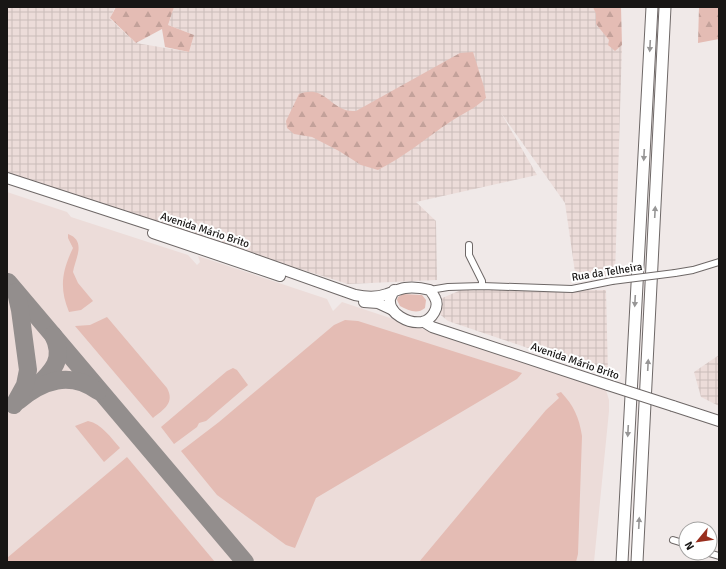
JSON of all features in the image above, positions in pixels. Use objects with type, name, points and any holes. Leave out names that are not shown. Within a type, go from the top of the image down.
[{"type":"highway","points":[[622,562],[652,7]]},
{"type":"highway","points":[[637,562],[665,7]]},
{"type":"main road","name":"Avenida Mário Brito","points":[[7,178],[228,250],[355,296],[366,297],[385,295],[394,290]]},
{"type":"main road","name":"Avenida Mário Brito","points":[[7,185],[358,302],[378,303],[393,310]]},
{"type":"main road","points":[[405,288],[433,294],[437,304],[435,311],[433,316],[424,322],[408,320],[400,316],[390,305],[390,298],[394,290],[405,288]]},
{"type":"main road","name":"Avenida Mário Brito","points":[[435,311],[437,317],[444,324],[608,382]]},
{"type":"main road","name":"Avenida Mário Brito","points":[[424,322],[432,327],[674,403],[719,415]]},
{"type":"main road","name":"Avenida Mário Brito","points":[[674,403],[719,421]]},
{"type":"street","points":[[469,245],[469,255],[482,281],[482,286]]},
{"type":"street","name":"Rua da Telheira","points":[[433,294],[448,286],[572,289],[612,281],[693,270],[719,262]]},
{"type":"street","points":[[433,294],[448,286]]},
{"type":"street","points":[[672,540],[678,542]]},
{"type":"shaded area","points":[[7,7],[115,7],[110,19],[136,43],[189,52],[194,35],[168,25],[174,7],[593,7],[614,49],[622,45],[615,275],[576,279],[565,203],[501,113],[537,175],[416,202],[436,221],[437,280],[348,284],[7,178]]},
{"type":"shaded area","points":[[7,192],[67,212],[71,217],[188,255],[197,265],[200,262],[198,256],[327,299],[333,311],[342,302],[606,390],[609,400],[609,411],[594,562],[7,562]]},
{"type":"shaded area","points":[[461,290],[606,290],[608,375],[448,321],[437,312],[440,299]]},
{"type":"shaded area","points":[[719,355],[719,406],[701,397],[694,372]]},
{"type":"green space","points":[[116,7],[174,7],[168,25],[194,35],[189,52],[165,47],[162,29],[136,43],[110,18]]},
{"type":"green space","points":[[593,7],[621,7],[622,45],[615,51],[608,45],[609,40],[596,24],[596,14]]},
{"type":"green space","points":[[699,7],[719,7],[719,39],[698,43]]},
{"type":"green space","points":[[473,52],[486,98],[478,105],[450,122],[388,165],[378,170],[361,165],[339,151],[312,137],[294,134],[287,128],[286,121],[299,94],[307,92],[318,93],[343,109],[348,111],[356,111],[460,53]]},
{"type":"green space","points":[[68,234],[74,237],[78,246],[73,272],[78,283],[93,301],[81,310],[69,312],[63,287],[66,264],[73,248],[68,238]]},
{"type":"green space","points":[[403,294],[422,295],[426,300],[425,308],[416,311],[400,306],[397,300],[398,297]]},
{"type":"green space","points":[[107,317],[167,388],[170,398],[169,402],[164,409],[153,418],[75,326],[90,325]]},
{"type":"green space","points":[[345,320],[358,321],[522,373],[517,379],[316,498],[295,548],[286,545],[217,495],[181,451],[219,422],[334,325]]},
{"type":"green space","points":[[233,368],[237,370],[248,385],[206,421],[199,423],[197,427],[174,444],[161,427],[227,371]]},
{"type":"green space","points":[[561,392],[575,412],[582,436],[578,554],[576,562],[419,562],[546,410],[559,398],[556,394]]},
{"type":"green space","points":[[88,421],[102,428],[120,448],[104,462],[75,426]]},
{"type":"green space","points":[[127,457],[215,562],[7,562],[7,558]]},
{"type":"taxiway","points":[[8,282],[245,562]]},
{"type":"taxiway","points":[[14,405],[25,385],[28,370],[20,310],[16,292]]},
{"type":"taxiway","points":[[36,387],[48,376],[57,358],[58,351],[53,335]]},
{"type":"taxiway","points":[[18,401],[37,388],[47,383],[57,381],[77,381],[98,391]]}]
